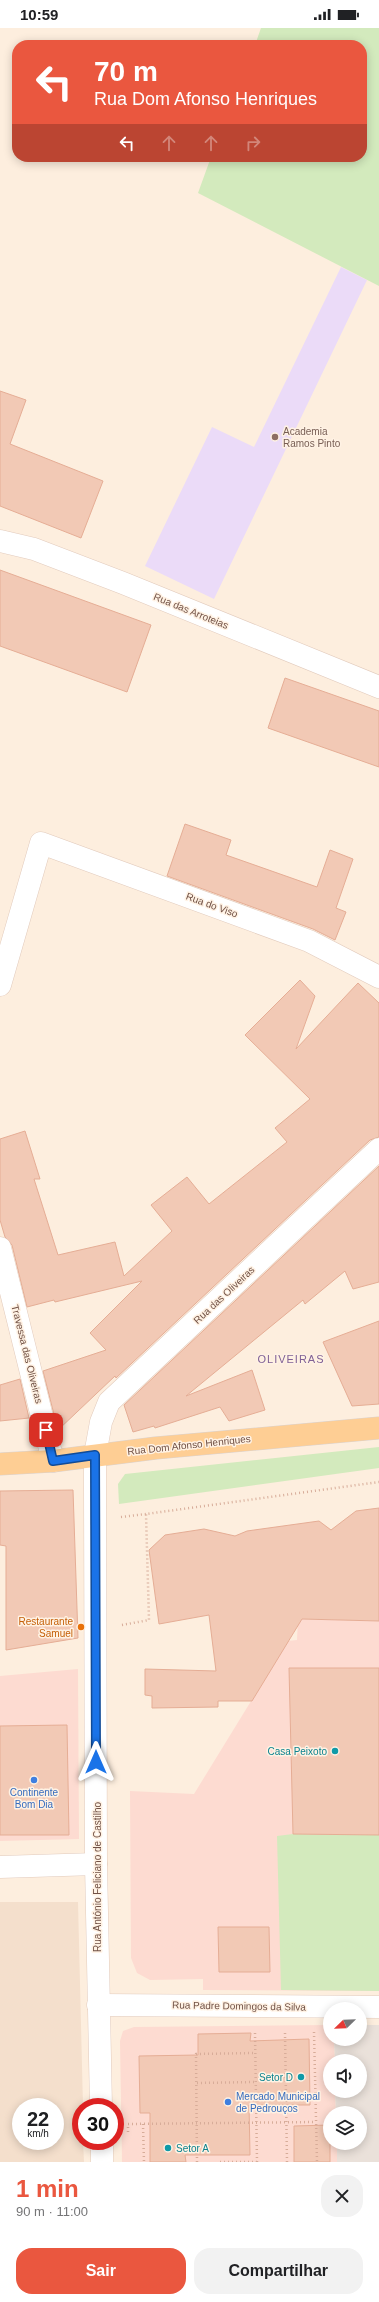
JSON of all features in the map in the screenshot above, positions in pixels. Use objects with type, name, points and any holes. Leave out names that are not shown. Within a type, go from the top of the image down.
[{"type":"main road","name":"Rua Dom Afonso Henriques","points":[[0,1464],[53,1461],[156,1448],[379,1428]]},
{"type":"street","name":"Rua das Arroteias","points":[[0,541],[34,549],[123,583],[379,687]]},
{"type":"street","name":"Rua do Viso","points":[[0,985],[41,843],[309,941],[379,977]]},
{"type":"street","name":"Rua das Oliveiras","points":[[95,1455],[101,1422],[109,1402],[379,1149]]},
{"type":"street","name":"Travessa das Oliveiras","points":[[0,1248],[53,1461]]},
{"type":"street","name":"Rua António Feliciano de Castilho","points":[[95,1455],[96,1864],[101,2098]]},
{"type":"street","points":[[0,1866],[96,1864]]},
{"type":"street","name":"Rua Padre Domingos da Silva","points":[[98,2005],[379,2008]]},
{"type":"street","points":[[102,2150],[102,2162]]},
{"type":"path","points":[[96,1630],[149,1620],[146,1514],[379,1482]]},
{"type":"path","points":[[220,2162],[257,2162],[255,2006]]},
{"type":"path","points":[[285,2007],[287,2162]]},
{"type":"path","points":[[309,2032],[314,2032],[317,2162]]},
{"type":"path","points":[[197,2162],[196,2054],[255,2053]]},
{"type":"path","points":[[196,2083],[256,2082]]},
{"type":"path","points":[[128,2138],[128,2124],[316,2122]]},
{"type":"path","points":[[143,2124],[144,2162]]},
{"type":"shaded area","name":"Academia Ramos Pinto","points":[[341,267],[367,280],[214,599],[145,566],[212,427],[254,447]]},
{"type":"shaded area","points":[[298,1619],[379,1621],[379,1991],[203,1990],[203,1979],[150,1980],[137,1973],[131,1958],[130,1791],[194,1794],[288,1641],[297,1640]]},
{"type":"shaded area","points":[[78,1669],[79,1839],[0,1841],[0,1676]]},
{"type":"shaded area","points":[[0,1902],[78,1902],[83,2098],[72,2098],[72,2150],[83,2150],[84,2162],[0,2162]]},
{"type":"shaded area","name":"Mercado Municipal de Pedrouços","points":[[323,2025],[323,2046],[334,2046],[335,2054],[323,2054],[323,2098],[335,2098],[336,2106],[323,2106],[323,2150],[337,2150],[337,2162],[122,2162],[122,2150],[124,2150],[124,2098],[121,2098],[120,2041],[123,2031],[134,2027]]},
{"type":"shaded area","points":[[367,2025],[379,2025],[379,2162],[337,2162],[337,2150],[367,2150],[367,2106],[336,2106],[335,2098],[367,2098],[367,2054],[335,2054],[334,2046],[367,2046]]},
{"type":"green space","points":[[261,28],[379,28],[379,286],[198,193],[209,162],[367,162],[367,40],[257,40]]},
{"type":"green space","points":[[379,1447],[379,1468],[119,1504],[118,1484],[125,1474]]},
{"type":"green space","points":[[293,1834],[379,1835],[379,1991],[281,1990],[277,1836]]},
{"type":"building","points":[[0,391],[26,400],[10,444],[103,481],[81,538],[0,506]]},
{"type":"building","points":[[0,570],[151,625],[127,692],[0,646]]},
{"type":"building","points":[[285,678],[379,711],[379,767],[268,728]]},
{"type":"building","points":[[185,824],[231,840],[226,855],[317,887],[330,850],[353,859],[336,908],[346,912],[335,940],[313,929],[167,876]]},
{"type":"building","points":[[300,980],[315,996],[296,1049],[358,983],[379,1003],[379,1137],[370,1140],[116,1378],[115,1376],[58,1430],[43,1371],[106,1350],[90,1333],[142,1281],[55,1302],[54,1300],[27,1307],[12,1245],[5,1237],[0,1220],[0,1139],[25,1131],[40,1179],[34,1179],[58,1255],[115,1242],[124,1276],[172,1231],[151,1205],[187,1177],[209,1204],[287,1142],[275,1128],[310,1099],[245,1035]]},
{"type":"building","points":[[379,1166],[379,1282],[353,1289],[345,1271],[305,1304],[303,1300],[186,1396],[252,1370],[265,1410],[229,1421],[220,1407],[155,1428],[154,1426],[133,1432],[124,1405]]},
{"type":"building","points":[[379,1321],[379,1404],[352,1406],[323,1342]]},
{"type":"building","points":[[20,1379],[29,1418],[0,1421],[0,1385]]},
{"type":"building","points":[[73,1490],[78,1638],[6,1650],[6,1546],[0,1545],[0,1491]]},
{"type":"building","points":[[379,1508],[379,1621],[302,1619],[252,1701],[218,1701],[218,1707],[152,1708],[152,1696],[145,1695],[145,1669],[216,1671],[209,1615],[159,1624],[149,1550],[165,1535],[204,1529],[235,1536],[247,1531],[319,1521],[331,1530],[356,1511]]},
{"type":"building","name":"Casa Peixoto","points":[[289,1668],[379,1668],[379,1835],[293,1834]]},
{"type":"building","name":"Continente Bom Dia","points":[[67,1725],[69,1835],[0,1835],[0,1726]]},
{"type":"building","points":[[218,1927],[269,1927],[270,1972],[219,1972]]},
{"type":"building","points":[[251,2033],[250,2041],[309,2039],[310,2105],[249,2105],[250,2155],[185,2155],[186,2162],[150,2162],[150,2113],[140,2113],[139,2056],[198,2055],[198,2034]]},
{"type":"building","points":[[323,2125],[323,2150],[330,2150],[330,2162],[294,2162],[294,2126]]},
{"type":"place","name":"Academia Ramos Pinto","points":[[275,437]]},
{"type":"place","name":"Restaurante Samuel","points":[[81,1627]]},
{"type":"place","name":"Casa Peixoto","points":[[335,1751]]},
{"type":"place","name":"Continente Bom Dia","points":[[34,1780]]},
{"type":"place","name":"Setor D","points":[[301,2077]]},
{"type":"place","name":"Mercado Municipal de Pedrouços","points":[[228,2102]]},
{"type":"place","name":"Setor A","points":[[168,2148]]},
{"type":"district","name":"OLIVEIRAS","points":[[291,1359]]},
{"type":"route","points":[[46,1430],[53,1461],[95,1455],[96,1762]]}]
